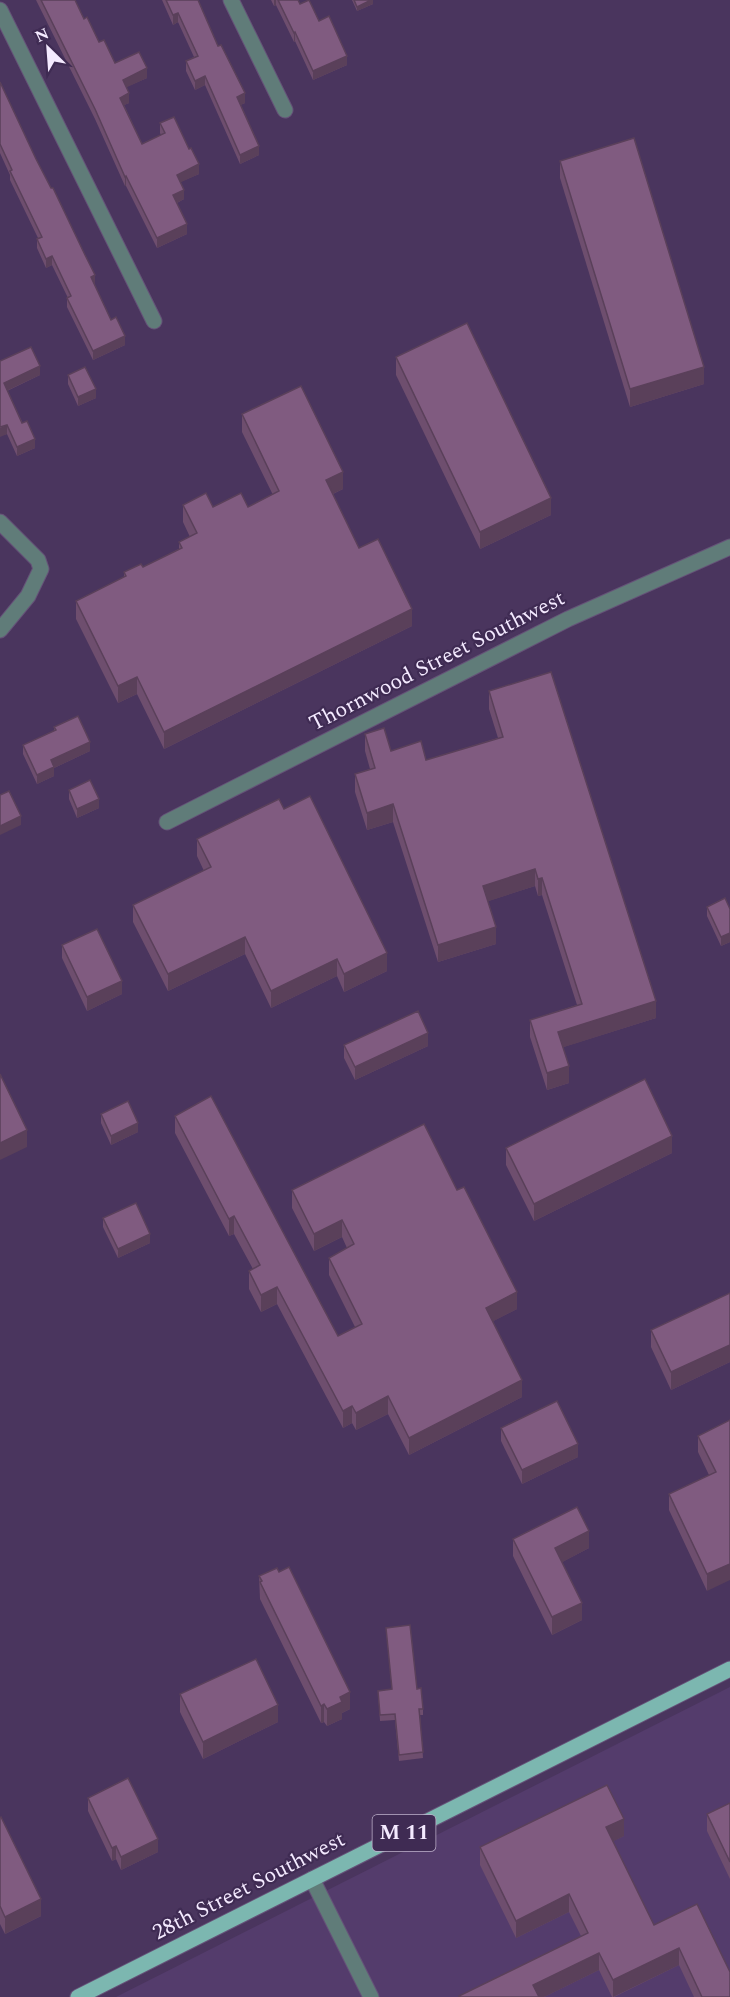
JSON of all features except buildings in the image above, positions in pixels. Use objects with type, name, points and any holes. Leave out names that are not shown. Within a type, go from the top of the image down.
[{"type":"main road","name":"28th Street Southwest","points":[[78,1997],[730,1669]]},
{"type":"street","points":[[231,0],[285,110]]},
{"type":"street","points":[[0,10],[154,321]]},
{"type":"street","points":[[0,522],[38,560],[41,569],[28,596],[0,630]]},
{"type":"street","name":"Thornwood Street Southwest","points":[[167,822],[568,619],[730,547]]},
{"type":"street","points":[[312,1880],[371,1997]]},
{"type":"shaded area","points":[[730,1687],[730,1997],[116,1997]]}]
